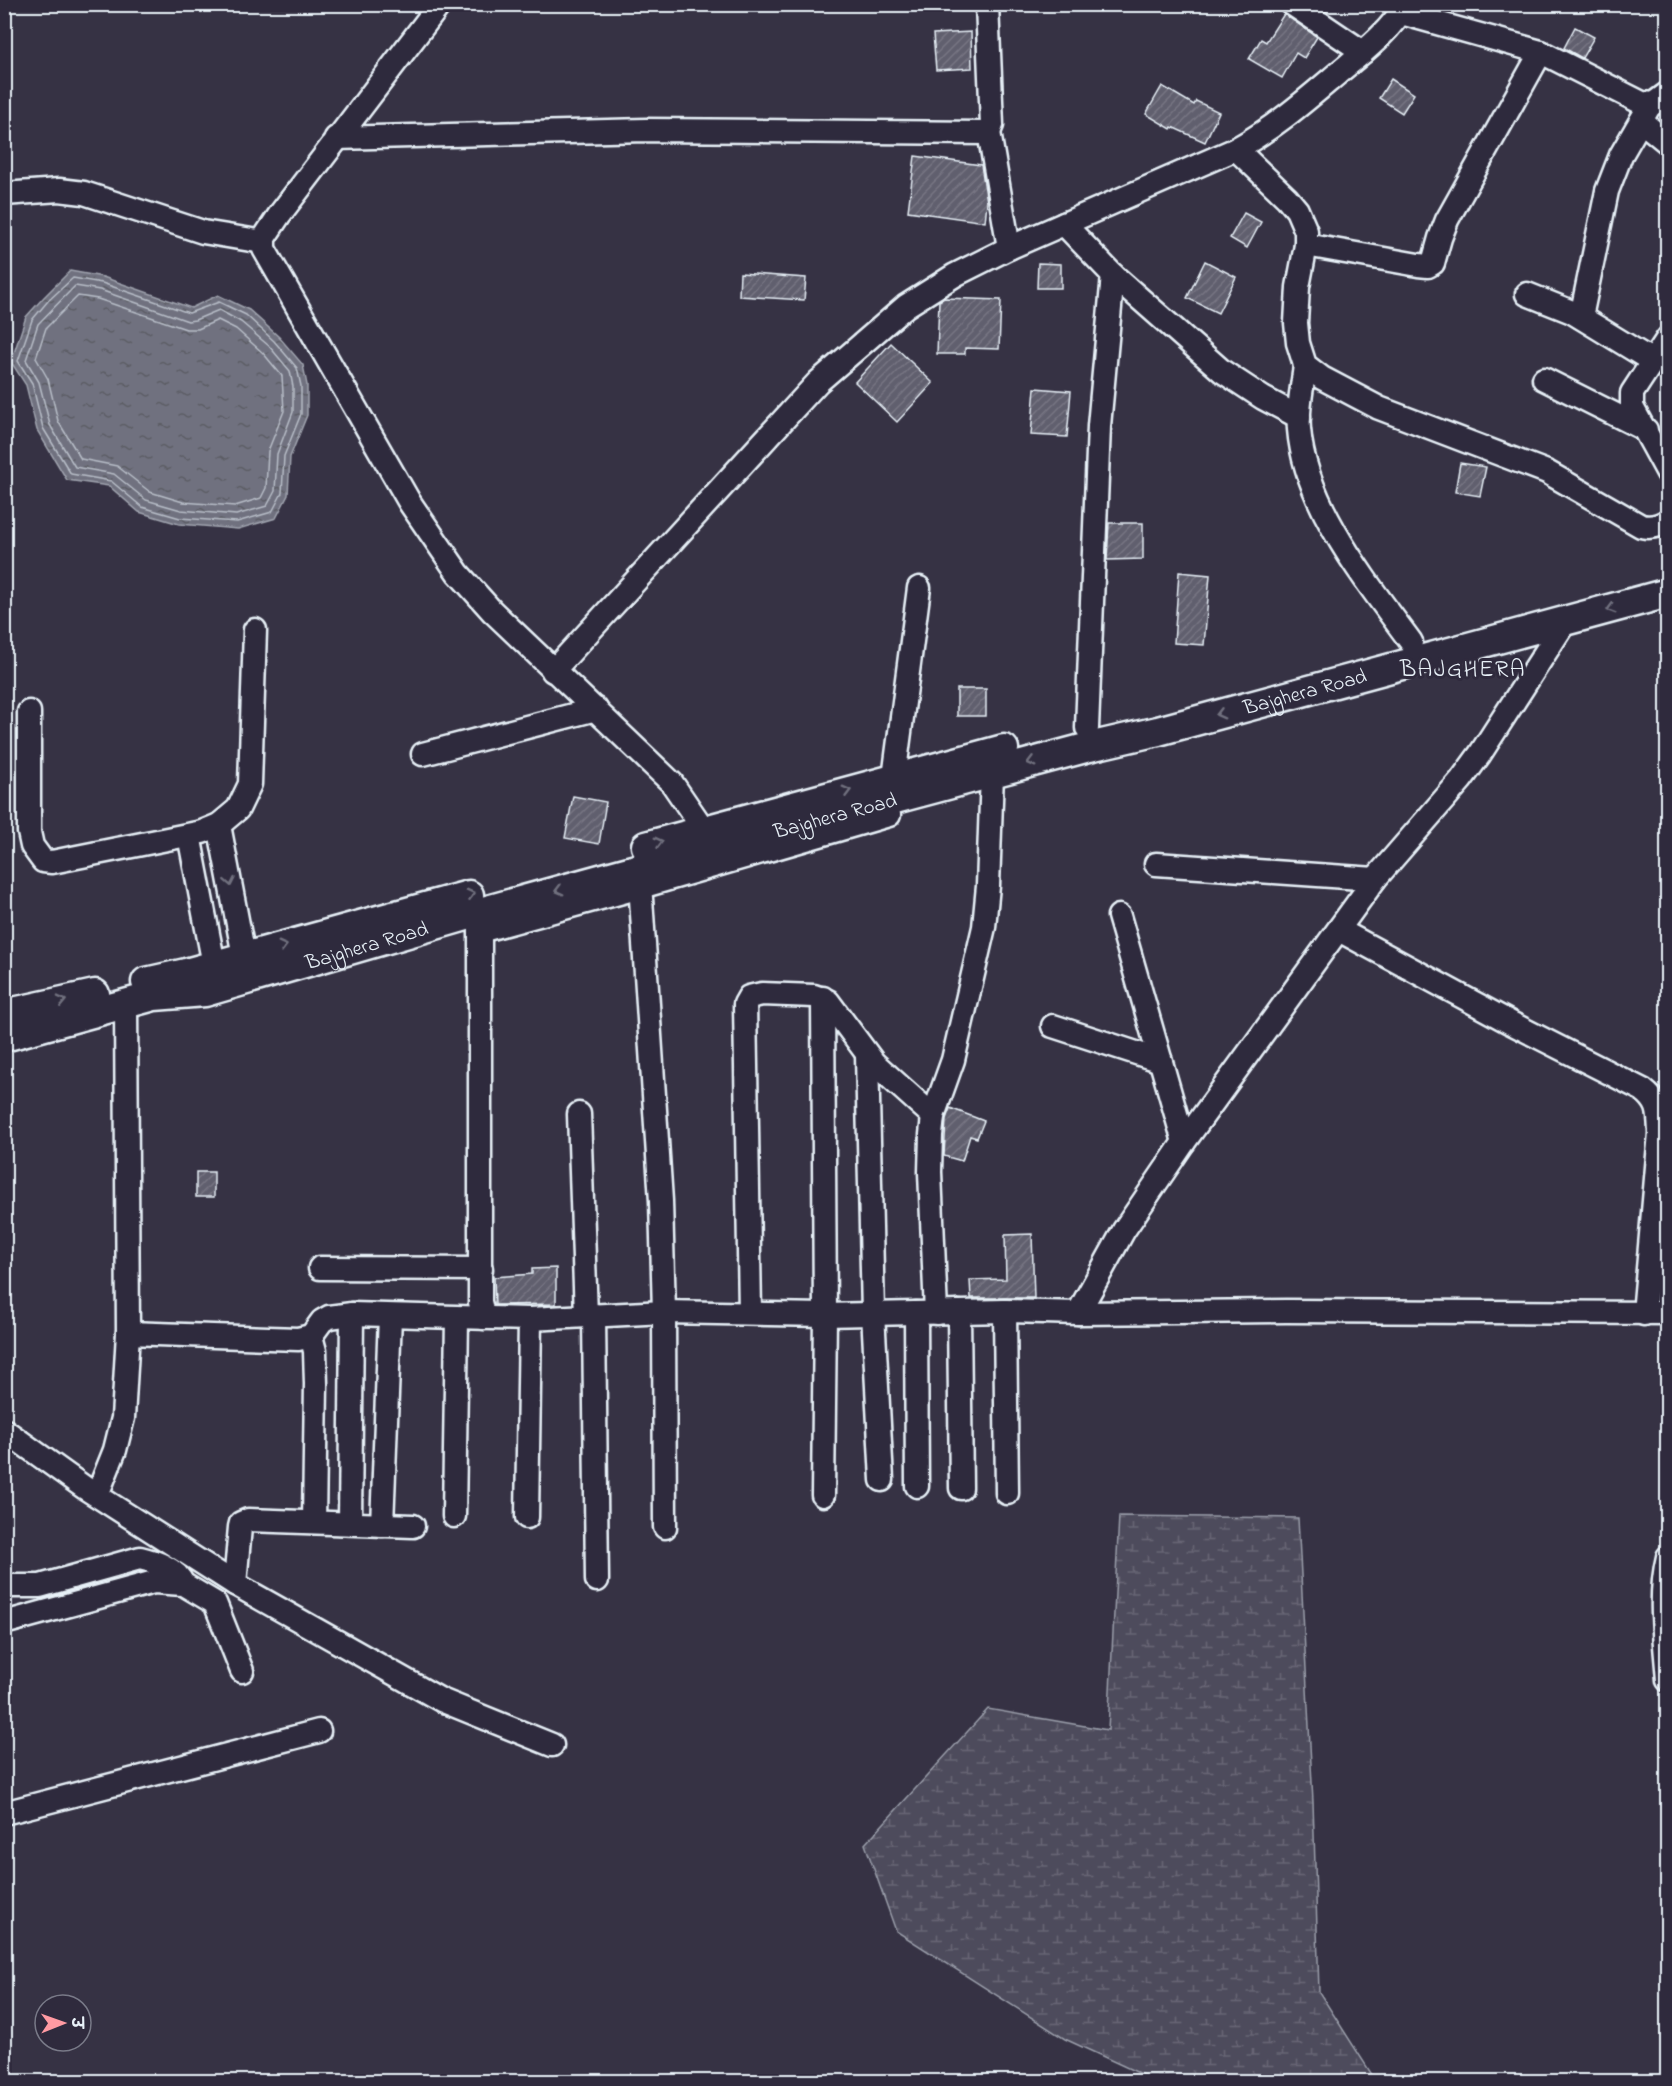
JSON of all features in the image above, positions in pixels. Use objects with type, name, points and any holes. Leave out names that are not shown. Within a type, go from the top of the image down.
[{"type":"main road","name":"Bajghera Road","points":[[4,1036],[154,996],[205,992],[640,878],[710,839],[894,778],[1153,712],[1668,573]]},
{"type":"main road","name":"Bajghera Road","points":[[4,1014],[186,973],[244,956],[710,839],[991,779],[1158,731],[1668,593]]},
{"type":"street","points":[[263,242],[280,214],[336,138],[440,4]]},
{"type":"street","points":[[987,4],[992,125],[989,132],[1009,248]]},
{"type":"street","points":[[1292,4],[1363,52]]},
{"type":"street","points":[[553,671],[818,382],[906,306],[955,275],[1009,248],[1258,137],[1288,116],[1363,52],[1383,34],[1403,9],[1541,52],[1642,104],[1653,106]]},
{"type":"street","points":[[1306,245],[1418,265],[1428,266],[1433,263],[1447,220],[1541,52]]},
{"type":"street","points":[[1653,106],[1668,143]]},
{"type":"street","points":[[1581,317],[1607,191],[1621,155],[1653,106]]},
{"type":"street","points":[[336,138],[646,130],[989,132]]},
{"type":"street","points":[[1236,148],[1297,210],[1306,231],[1306,245],[1298,287],[1296,323],[1298,343],[1305,365],[1299,417],[1300,439],[1308,474],[1333,528],[1411,642]]},
{"type":"street","points":[[4,194],[59,190],[84,193],[203,232],[263,242]]},
{"type":"street","points":[[1064,224],[1113,275],[1222,371],[1263,398],[1299,417]]},
{"type":"street","points":[[263,242],[268,255],[410,503],[458,573],[474,593],[553,671],[672,783],[710,839]]},
{"type":"street","points":[[1087,728],[1099,426],[1113,275]]},
{"type":"street","points":[[1527,294],[1581,317],[1654,362]]},
{"type":"street","points":[[1668,338],[1631,396],[1632,407],[1668,473]]},
{"type":"street","points":[[1305,365],[1322,378],[1379,408],[1547,472],[1641,526],[1648,528],[1668,520]]},
{"type":"street","points":[[1544,379],[1646,430]]},
{"type":"street","points":[[894,778],[919,588]]},
{"type":"street","points":[[1078,1313],[1124,1230],[1184,1143],[1375,879],[1461,780],[1565,622]]},
{"type":"street","points":[[29,712],[29,832],[32,846],[43,861],[52,862],[189,835],[219,825],[238,809],[250,784],[255,630]]},
{"type":"street","points":[[423,754],[596,709]]},
{"type":"street","points":[[665,1527],[664,1312],[660,1178],[640,878],[991,779],[988,886],[984,927],[953,1060],[933,1116],[917,1486]]},
{"type":"street","points":[[219,825],[244,956]]},
{"type":"street","points":[[189,835],[214,965]]},
{"type":"street","points":[[1156,864],[1375,879]]},
{"type":"street","points":[[1119,916],[1184,1143]]},
{"type":"street","points":[[480,921],[480,1302],[484,1318]]},
{"type":"street","points":[[1339,930],[1652,1096],[1659,1111],[1660,1133],[1644,1314]]},
{"type":"street","points":[[750,1312],[745,1004],[749,997],[754,994],[822,998],[833,1007],[867,1055],[881,1070],[933,1116]]},
{"type":"street","points":[[822,998],[825,1314],[823,1495]]},
{"type":"street","points":[[97,1496],[120,1434],[128,1333],[126,1004]]},
{"type":"street","points":[[1053,1026],[1161,1061]]},
{"type":"street","points":[[867,1055],[873,1313],[882,1480]]},
{"type":"street","points":[[579,1114],[590,1316],[597,1580]]},
{"type":"street","points":[[320,1268],[481,1269]]},
{"type":"street","points":[[128,1333],[298,1339],[311,1336],[322,1321],[329,1317],[352,1314],[530,1319],[664,1312],[825,1314],[1005,1311],[1668,1313]]},
{"type":"street","points":[[1005,1311],[1007,1493]]},
{"type":"street","points":[[959,1312],[961,1488]]},
{"type":"street","points":[[350,1522],[352,1314]]},
{"type":"street","points":[[382,1525],[390,1316]]},
{"type":"street","points":[[454,1516],[457,1318]]},
{"type":"street","points":[[527,1517],[530,1319]]},
{"type":"street","points":[[311,1336],[315,1351],[316,1384],[314,1522]]},
{"type":"street","points":[[4,1430],[97,1496],[235,1584],[441,1700],[552,1745]]},
{"type":"street","points":[[235,1584],[238,1537],[241,1523],[248,1520],[413,1526]]},
{"type":"street","points":[[1668,1557],[1663,1595],[1668,1680]]},
{"type":"street","points":[[4,1586],[40,1586],[140,1558],[156,1562],[179,1575],[183,1584]]},
{"type":"street","points":[[4,1623],[154,1582],[183,1584],[214,1603],[242,1671]]},
{"type":"street","points":[[4,1813],[319,1731]]},
{"type":"green space","points":[[1119,1516],[1298,1518],[1313,1802],[1319,1992],[1376,2081],[1156,2081],[1065,2039],[896,1931],[865,1844],[988,1709],[1108,1730]]},
{"type":"water","points":[[70,271],[103,277],[191,308],[218,295],[249,310],[279,337],[303,365],[307,385],[307,415],[290,457],[288,495],[276,518],[238,529],[179,524],[139,512],[109,486],[67,480],[37,430],[26,385],[11,362],[26,317]]},
{"type":"building","points":[[1284,14],[1317,37],[1304,58],[1296,53],[1282,78],[1249,59],[1261,39],[1266,42]]},
{"type":"building","points":[[1575,27],[1594,37],[1582,58],[1564,48]]},
{"type":"building","points":[[971,32],[972,68],[936,70],[933,34]]},
{"type":"building","points":[[1391,79],[1414,94],[1402,113],[1379,98]]},
{"type":"building","points":[[1162,86],[1194,105],[1196,101],[1219,112],[1205,142],[1172,127],[1171,129],[1146,114]]},
{"type":"building","points":[[915,156],[981,165],[987,202],[985,222],[908,211]]},
{"type":"building","points":[[1244,213],[1261,222],[1247,248],[1230,238]]},
{"type":"building","points":[[1205,261],[1236,277],[1218,313],[1187,298]]},
{"type":"building","points":[[1038,263],[1061,264],[1061,288],[1037,288]]},
{"type":"building","points":[[740,273],[806,278],[804,300],[739,296]]},
{"type":"building","points":[[944,298],[1001,300],[999,349],[965,348],[965,354],[937,354],[939,301]]},
{"type":"building","points":[[891,343],[933,383],[897,422],[855,382]]},
{"type":"building","points":[[1035,388],[1071,391],[1067,437],[1031,435]]},
{"type":"building","points":[[1460,463],[1486,467],[1480,496],[1455,492]]},
{"type":"building","points":[[1109,523],[1143,523],[1143,559],[1107,560]]},
{"type":"building","points":[[1179,572],[1210,575],[1204,645],[1174,643]]},
{"type":"building","points":[[957,689],[986,689],[986,716],[957,716]]},
{"type":"building","points":[[573,796],[606,802],[599,844],[565,838]]},
{"type":"building","points":[[950,1108],[984,1121],[977,1138],[970,1136],[962,1161],[944,1156],[946,1119]]},
{"type":"building","points":[[196,1172],[214,1172],[214,1197],[196,1197]]},
{"type":"building","points":[[1032,1234],[1034,1298],[971,1298],[970,1280],[1006,1279],[1005,1235]]},
{"type":"building","points":[[556,1268],[556,1304],[495,1305],[494,1277],[532,1274],[532,1269]]},
{"type":"district","name":"BAJGHERA","points":[[1463,668]]}]
